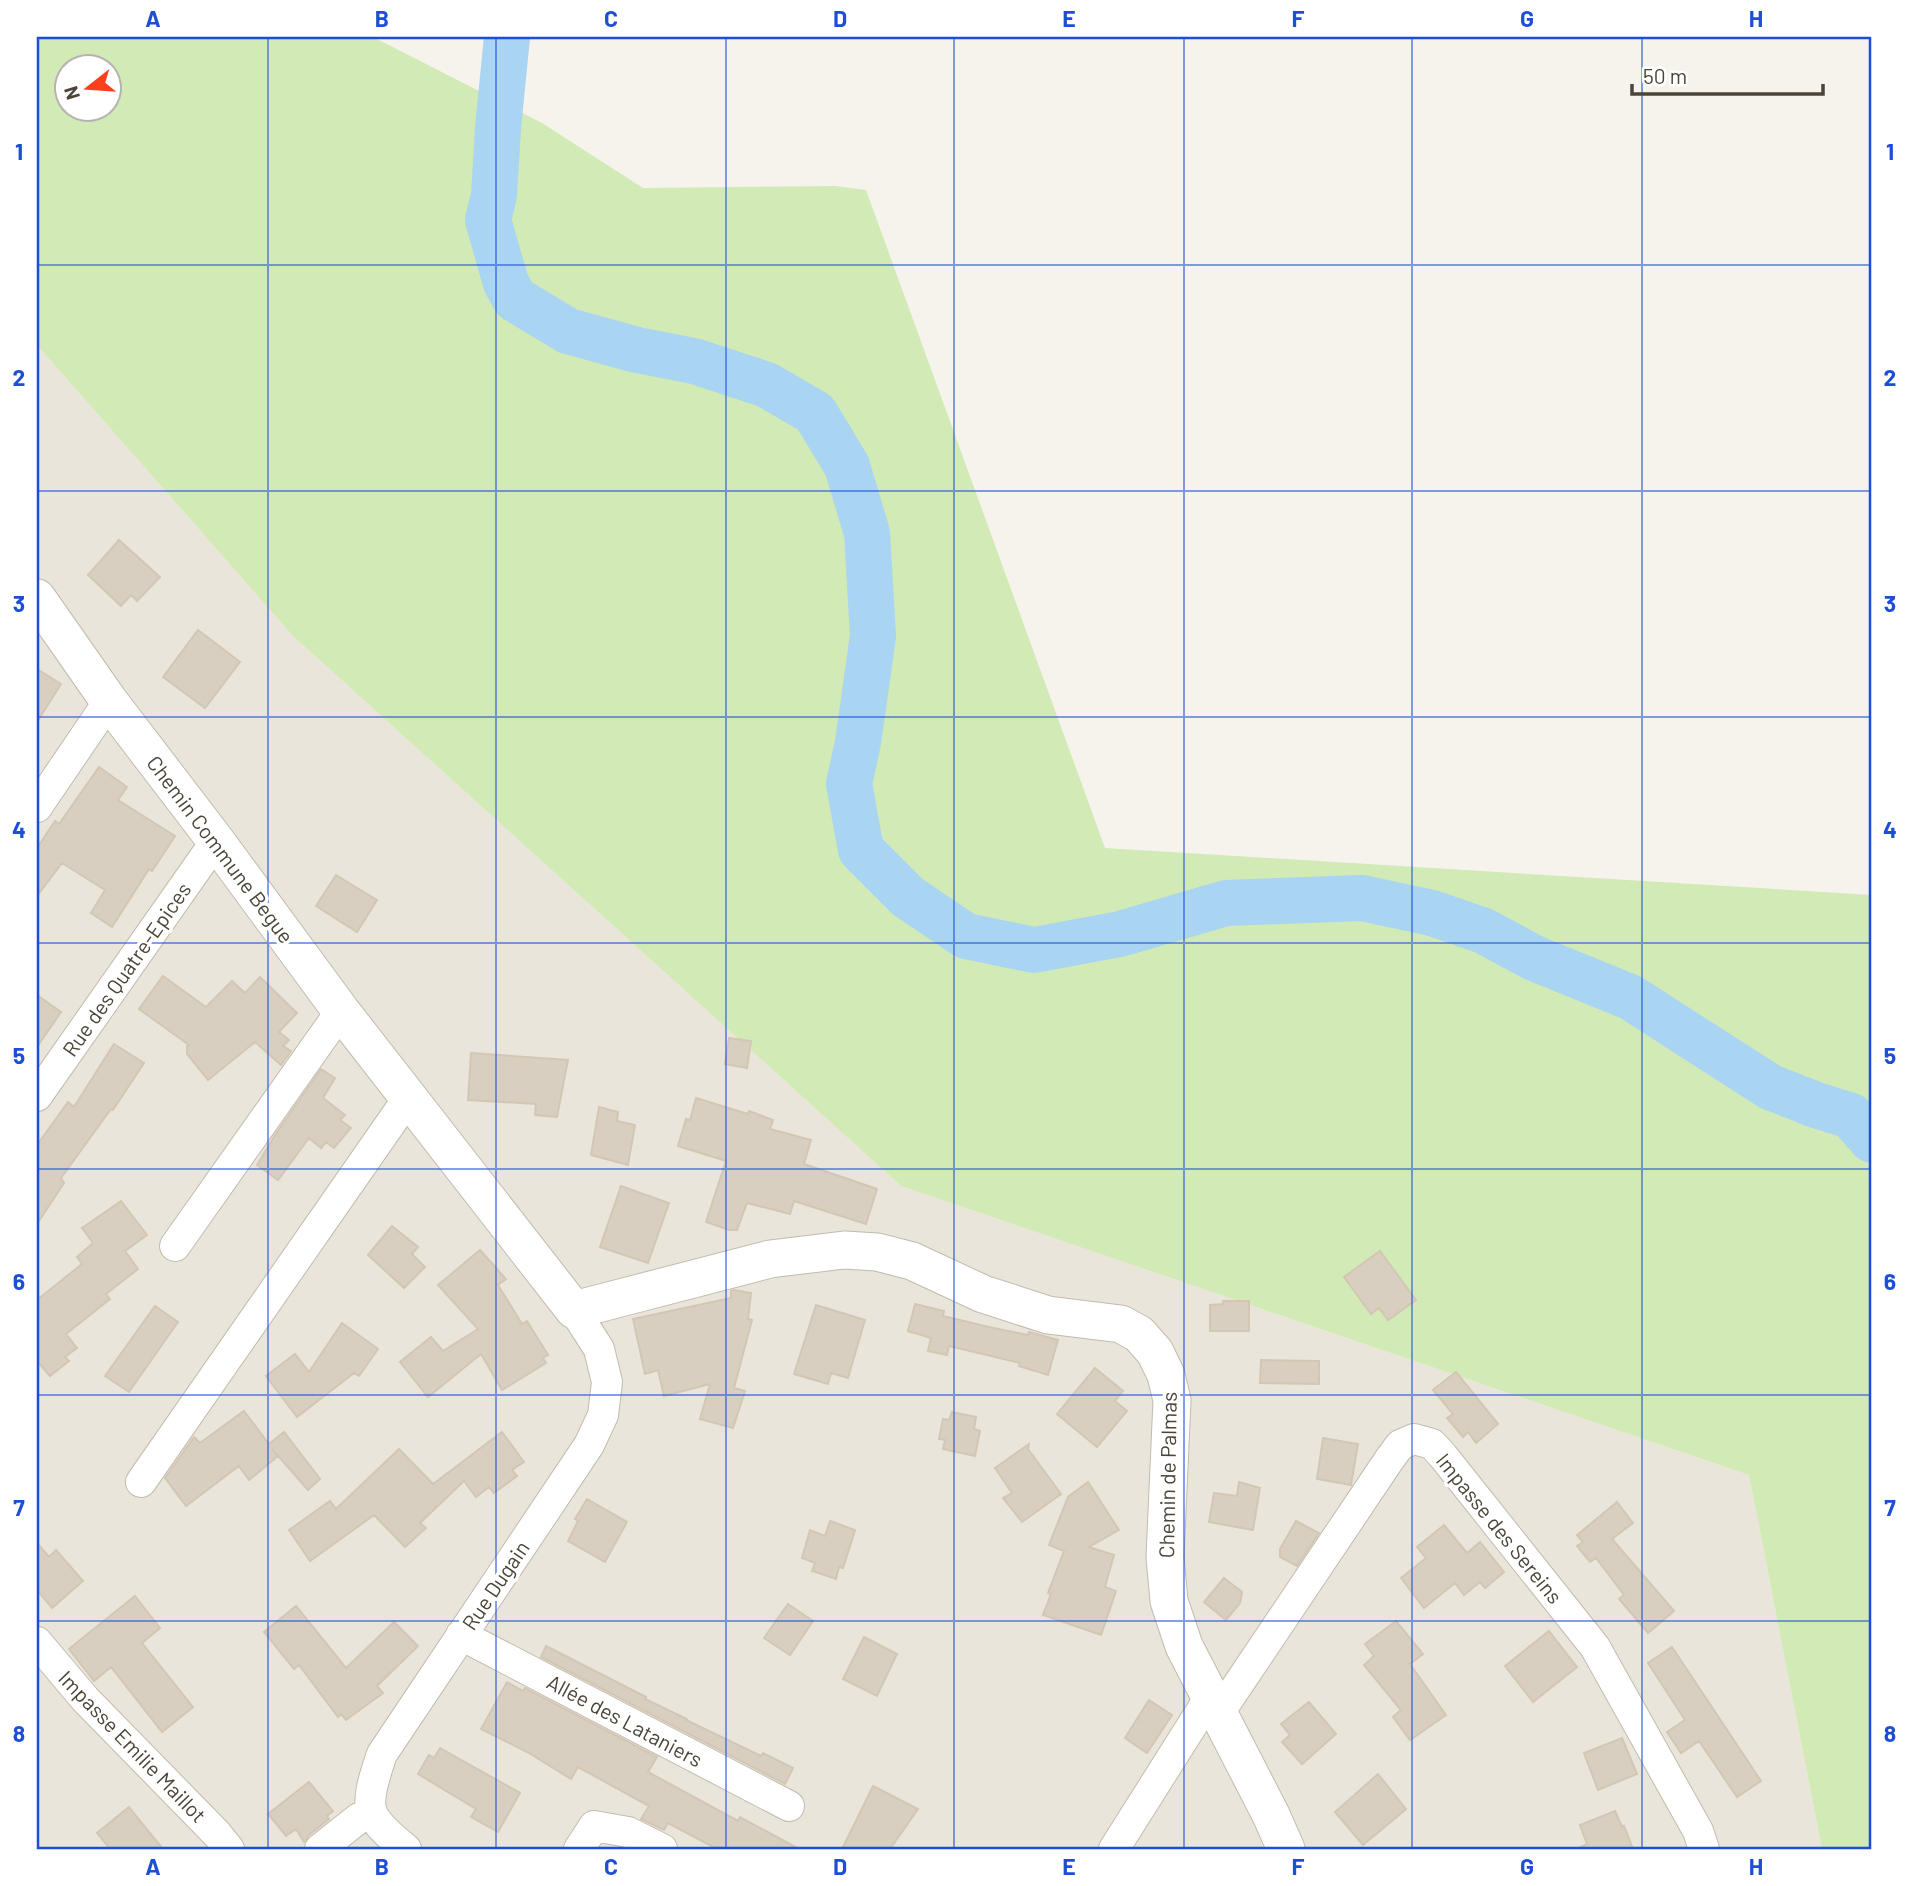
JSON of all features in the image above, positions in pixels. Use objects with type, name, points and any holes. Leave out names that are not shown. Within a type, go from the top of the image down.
[{"type":"street","name":"Chemin Commune Begue","points":[[37,598],[109,701],[341,1011],[574,1310]]},
{"type":"street","points":[[37,807],[109,701]]},
{"type":"street","name":"Rue des Quatre-Epices","points":[[37,1096],[216,841]]},
{"type":"street","points":[[175,1246],[341,1011]]},
{"type":"street","points":[[141,1482],[409,1097]]},
{"type":"street","name":"Chemin de Palmas","points":[[574,1310],[770,1259],[844,1250],[877,1252],[912,1261],[982,1294],[1015,1305],[1048,1315],[1121,1324],[1139,1334],[1155,1352],[1166,1375],[1172,1400],[1165,1557],[1169,1601],[1184,1646],[1286,1849]]},
{"type":"street","name":"Rue Dugain","points":[[372,1812],[372,1783],[382,1754],[589,1445],[603,1415],[607,1382],[599,1349],[574,1310]]},
{"type":"street","name":"Impasse des Sereins","points":[[1214,1705],[1400,1445],[1415,1439],[1432,1444],[1443,1455],[1595,1647],[1698,1831],[1704,1849]]},
{"type":"street","name":"Allée des Lataniers","points":[[461,1635],[789,1806]]},
{"type":"street","name":"Impasse Emilie Maillot","points":[[37,1642],[85,1699],[218,1834],[229,1849]]},
{"type":"street","points":[[1114,1849],[1214,1705]]},
{"type":"street","points":[[320,1849],[359,1818],[372,1812],[384,1829],[406,1849]]},
{"type":"street","points":[[579,1849],[594,1826],[628,1832],[662,1849]]},
{"type":"shaded area","points":[[37,345],[293,636],[901,1186],[1749,1475],[1822,1849],[37,1849]]},
{"type":"green space","points":[[37,37],[373,37],[542,123],[643,188],[835,186],[866,190],[1105,848],[1872,895],[1872,1849],[1822,1849],[1749,1475],[901,1186],[293,636],[37,345]]},
{"type":"building","points":[[119,540],[160,577],[137,601],[131,595],[121,606],[88,575]]},
{"type":"building","points":[[198,630],[240,662],[205,708],[163,677]]},
{"type":"building","points":[[37,669],[61,684],[37,722]]},
{"type":"building","points":[[99,767],[127,787],[118,800],[175,836],[152,871],[149,869],[112,927],[91,913],[105,890],[62,863],[37,896],[37,848],[55,821],[59,824]]},
{"type":"building","points":[[336,875],[377,900],[357,932],[316,906]]},
{"type":"building","points":[[163,976],[206,1007],[232,981],[245,993],[260,977],[297,1013],[279,1032],[289,1040],[283,1046],[291,1051],[281,1065],[255,1042],[208,1080],[187,1054],[189,1045],[139,1009]]},
{"type":"building","points":[[37,995],[61,1012],[37,1047]]},
{"type":"building","points":[[729,1038],[751,1041],[747,1068],[725,1064]]},
{"type":"building","points":[[114,1044],[144,1063],[113,1110],[111,1109],[61,1178],[64,1183],[37,1224],[37,1145],[68,1102],[74,1107]]},
{"type":"building","points":[[471,1053],[568,1060],[557,1117],[535,1115],[536,1104],[468,1100]]},
{"type":"building","points":[[321,1069],[335,1078],[323,1098],[345,1115],[340,1120],[351,1128],[334,1148],[326,1142],[321,1148],[309,1138],[278,1180],[257,1165]]},
{"type":"building","points":[[696,1098],[748,1114],[749,1111],[773,1120],[770,1129],[811,1140],[804,1164],[877,1189],[866,1224],[794,1201],[790,1214],[747,1203],[737,1230],[706,1222],[726,1161],[678,1146],[686,1119],[690,1120]]},
{"type":"building","points":[[599,1107],[618,1112],[617,1121],[635,1125],[628,1165],[591,1155]]},
{"type":"building","points":[[621,1186],[669,1203],[648,1263],[600,1247]]},
{"type":"building","points":[[121,1201],[147,1235],[125,1251],[138,1269],[106,1294],[110,1299],[66,1334],[77,1348],[65,1357],[69,1361],[50,1376],[37,1361],[37,1300],[82,1264],[77,1257],[93,1243],[82,1228]]},
{"type":"building","points":[[392,1226],[418,1247],[412,1254],[425,1267],[404,1288],[368,1255]]},
{"type":"building","points":[[480,1250],[506,1279],[498,1285],[522,1324],[527,1321],[548,1355],[543,1358],[546,1363],[502,1390],[481,1354],[428,1397],[400,1362],[431,1337],[443,1351],[478,1329],[438,1285]]},
{"type":"building","points":[[1380,1251],[1416,1300],[1388,1320],[1379,1308],[1371,1314],[1344,1277]]},
{"type":"building","points":[[731,1291],[751,1293],[748,1319],[752,1320],[734,1388],[745,1391],[733,1428],[700,1419],[710,1384],[664,1396],[658,1370],[645,1374],[633,1319],[731,1298]]},
{"type":"building","points":[[1223,1301],[1249,1301],[1249,1331],[1210,1331],[1210,1305],[1223,1304]]},
{"type":"building","points":[[915,1304],[944,1311],[943,1316],[1058,1340],[1048,1375],[1019,1366],[1020,1363],[949,1346],[947,1355],[928,1351],[931,1338],[908,1331]]},
{"type":"building","points":[[816,1305],[865,1320],[848,1378],[831,1373],[828,1384],[794,1374]]},
{"type":"building","points":[[155,1306],[178,1322],[129,1392],[105,1376]]},
{"type":"building","points":[[342,1323],[378,1349],[359,1376],[354,1373],[297,1417],[266,1376],[295,1354],[309,1372]]},
{"type":"building","points":[[1261,1360],[1319,1361],[1319,1384],[1260,1383]]},
{"type":"building","points":[[1095,1368],[1123,1391],[1115,1401],[1127,1411],[1097,1447],[1057,1414]]},
{"type":"building","points":[[1456,1372],[1498,1424],[1476,1443],[1468,1432],[1463,1437],[1447,1418],[1453,1414],[1433,1390]]},
{"type":"building","points":[[244,1411],[269,1444],[284,1432],[320,1479],[308,1490],[272,1449],[278,1456],[249,1480],[239,1466],[186,1506],[165,1478],[194,1437],[200,1443]]},
{"type":"building","points":[[952,1412],[976,1417],[974,1429],[980,1431],[975,1456],[943,1449],[945,1440],[939,1439],[943,1419],[949,1420]]},
{"type":"building","points":[[502,1432],[524,1462],[512,1470],[517,1476],[494,1493],[489,1487],[476,1497],[464,1481],[420,1523],[426,1528],[405,1547],[374,1515],[310,1561],[289,1530],[330,1501],[336,1509],[399,1449],[433,1484]]},
{"type":"building","points":[[1323,1438],[1358,1444],[1351,1485],[1317,1479]]},
{"type":"building","points":[[1029,1444],[1028,1449],[1061,1494],[1022,1522],[1003,1498],[1012,1493],[995,1468]]},
{"type":"building","points":[[1088,1482],[1119,1530],[1089,1547],[1114,1555],[1105,1587],[1116,1591],[1101,1635],[1043,1615],[1051,1594],[1048,1593],[1064,1551],[1049,1545],[1068,1497]]},
{"type":"building","points":[[1239,1482],[1260,1488],[1253,1530],[1209,1522],[1214,1493],[1237,1496]]},
{"type":"building","points":[[587,1499],[627,1522],[605,1562],[568,1541],[578,1521],[575,1519]]},
{"type":"building","points":[[1617,1502],[1633,1523],[1612,1539],[1674,1611],[1648,1633],[1619,1599],[1624,1595],[1596,1558],[1590,1562],[1577,1546],[1583,1542],[1577,1535]]},
{"type":"building","points":[[830,1521],[855,1530],[843,1568],[839,1567],[836,1579],[812,1571],[815,1563],[802,1558],[810,1530],[825,1536]]},
{"type":"building","points":[[1296,1521],[1319,1533],[1297,1566],[1280,1557],[1280,1549]]},
{"type":"building","points":[[1444,1525],[1467,1553],[1480,1542],[1504,1572],[1485,1588],[1480,1582],[1464,1595],[1455,1583],[1424,1608],[1401,1578],[1426,1558],[1417,1547]]},
{"type":"building","points":[[37,1543],[49,1557],[56,1550],[83,1581],[52,1608],[37,1590]]},
{"type":"building","points":[[1224,1578],[1242,1592],[1240,1603],[1226,1620],[1204,1602]]},
{"type":"building","points":[[135,1596],[160,1628],[142,1643],[193,1707],[162,1732],[111,1667],[94,1681],[69,1649]]},
{"type":"building","points":[[788,1604],[813,1621],[790,1655],[764,1638]]},
{"type":"building","points":[[296,1606],[346,1668],[394,1622],[418,1646],[377,1686],[383,1693],[346,1720],[341,1714],[338,1717],[299,1665],[294,1669],[264,1632]]},
{"type":"building","points":[[1396,1621],[1423,1654],[1410,1664],[1446,1715],[1410,1740],[1393,1717],[1401,1710],[1364,1665],[1374,1656],[1365,1644]]},
{"type":"building","points":[[1549,1631],[1577,1667],[1533,1702],[1505,1666]]},
{"type":"building","points":[[864,1637],[897,1654],[877,1696],[843,1679]]},
{"type":"building","points":[[546,1646],[686,1720],[761,1756],[763,1753],[793,1768],[785,1784],[541,1657]]},
{"type":"building","points":[[1672,1647],[1761,1781],[1737,1797],[1699,1741],[1681,1753],[1667,1732],[1685,1720],[1648,1663]]},
{"type":"building","points":[[507,1682],[523,1691],[525,1688],[657,1757],[648,1772],[738,1821],[740,1817],[799,1849],[717,1849],[668,1823],[664,1830],[641,1819],[649,1806],[578,1767],[571,1779],[529,1753],[481,1729]]},
{"type":"building","points":[[1149,1700],[1172,1715],[1147,1753],[1125,1738]]},
{"type":"building","points":[[1309,1702],[1336,1734],[1302,1764],[1282,1742],[1290,1735],[1281,1724]]},
{"type":"building","points":[[1622,1738],[1637,1774],[1598,1790],[1584,1753]]},
{"type":"building","points":[[440,1748],[520,1793],[498,1832],[471,1817],[476,1809],[418,1774],[429,1755],[434,1758]]},
{"type":"building","points":[[1378,1774],[1406,1809],[1363,1845],[1335,1812]]},
{"type":"building","points":[[309,1782],[333,1811],[327,1816],[329,1819],[304,1842],[296,1829],[286,1836],[268,1814]]},
{"type":"building","points":[[873,1786],[918,1809],[890,1849],[842,1849]]},
{"type":"building","points":[[129,1807],[163,1849],[110,1849],[97,1833]]},
{"type":"building","points":[[1615,1811],[1633,1849],[1577,1849],[1587,1844],[1580,1825]]},
{"type":"waterway","points":[[507,37],[494,195],[488,220],[506,283],[515,299],[568,331],[637,350],[694,361],[767,385],[815,413],[847,466],[867,533],[873,636],[858,742],[849,784],[861,850],[908,897],[966,936],[1034,950],[1120,934],[1226,903],[1362,898],[1432,913],[1484,931],[1534,958],[1630,997],[1770,1087],[1851,1116],[1872,1140]]}]
